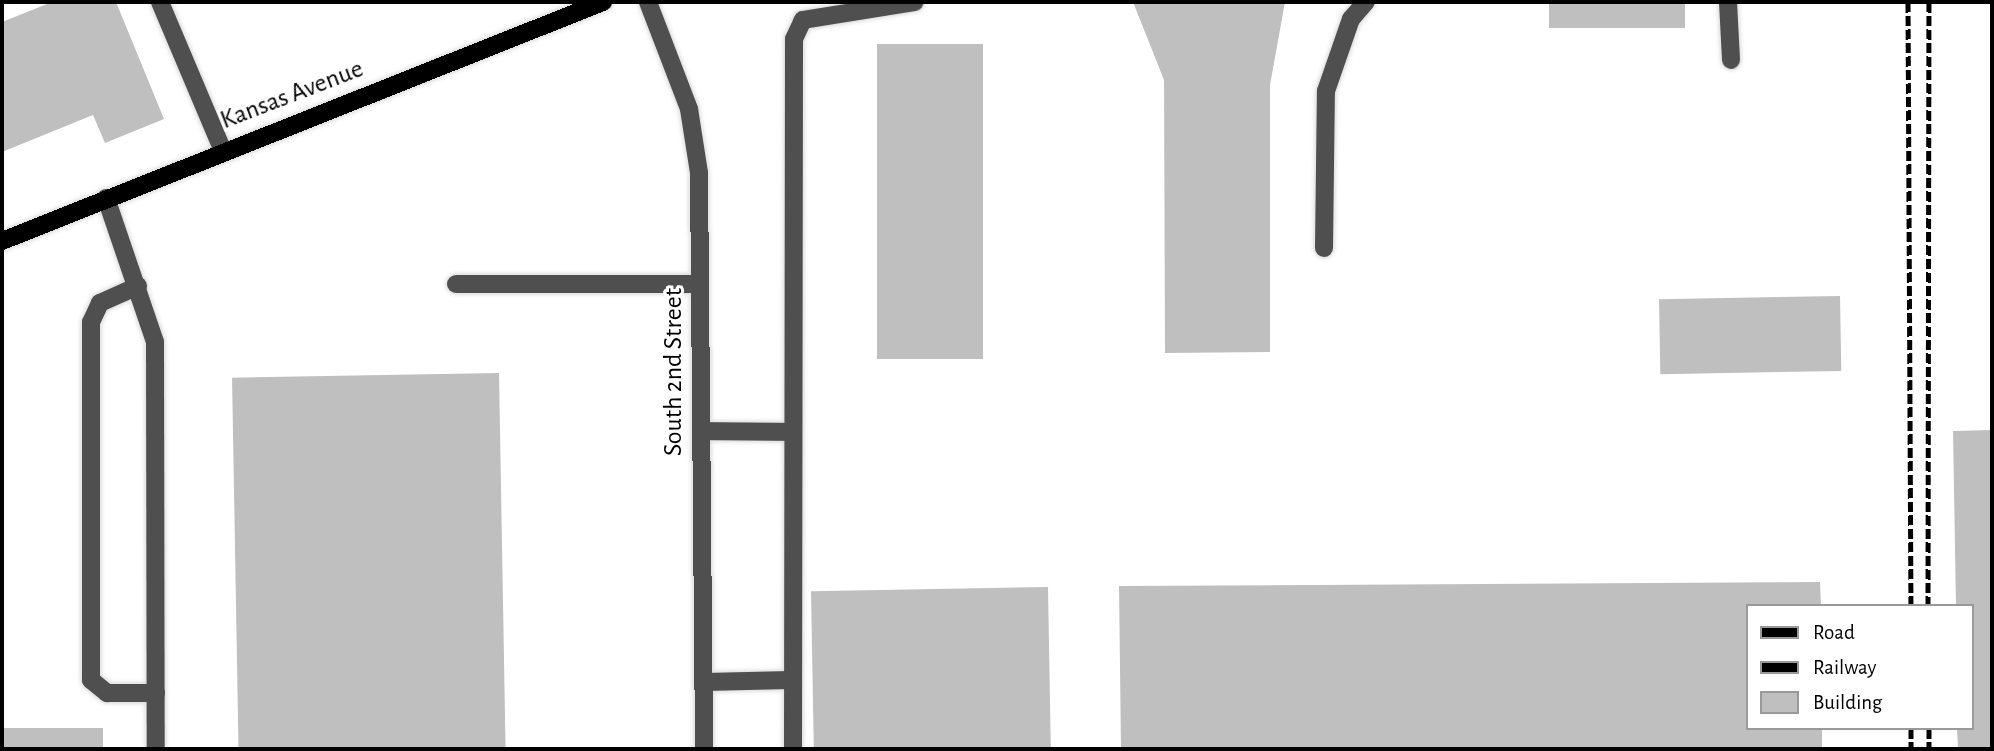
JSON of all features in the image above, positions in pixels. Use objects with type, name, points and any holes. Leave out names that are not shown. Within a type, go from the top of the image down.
[{"type":"main road","name":"Kansas Avenue","points":[[2,241],[223,150],[603,2]]},
{"type":"street","points":[[160,2],[223,150]]},
{"type":"street","name":"South 2nd Street","points":[[648,2],[689,109],[699,173],[704,749]]},
{"type":"street","points":[[793,749],[794,39],[803,20],[915,2]]},
{"type":"street","points":[[1324,248],[1326,91],[1351,19],[1366,2]]},
{"type":"street","points":[[1728,2],[1731,60]]},
{"type":"street","points":[[106,198],[155,342],[156,749]]},
{"type":"street","points":[[456,284],[700,284]]},
{"type":"street","points":[[138,286],[100,303],[91,322],[91,680],[107,693],[156,693]]},
{"type":"street","points":[[701,431],[793,432]]},
{"type":"street","points":[[704,682],[792,680]]},
{"type":"building","points":[[52,2],[116,2],[164,119],[105,143],[93,115],[2,152],[2,22]]},
{"type":"building","points":[[1133,2],[1285,2],[1270,85],[1270,352],[1165,353],[1164,80]]},
{"type":"building","points":[[1549,2],[1685,2],[1685,28],[1549,28]]},
{"type":"building","points":[[877,44],[983,44],[983,359],[877,359]]},
{"type":"building","points":[[1840,296],[1841,371],[1660,374],[1659,299]]},
{"type":"building","points":[[499,373],[506,749],[239,749],[232,378]]},
{"type":"building","points":[[1992,430],[1992,749],[1958,749],[1957,730],[1973,730],[1973,604],[1956,604],[1953,431]]},
{"type":"building","points":[[1820,582],[1821,604],[1745,604],[1745,730],[1822,730],[1822,749],[1121,749],[1119,586]]},
{"type":"building","points":[[1048,587],[1051,749],[814,749],[811,591]]},
{"type":"building","points":[[2,728],[103,728],[103,749],[2,749]]},
{"type":"railway","points":[[1908,2],[1911,604]]},
{"type":"railway","points":[[1928,604],[1929,2]]},
{"type":"railway","points":[[1911,730],[1911,749]]},
{"type":"railway","points":[[1929,730],[1929,749]]}]
